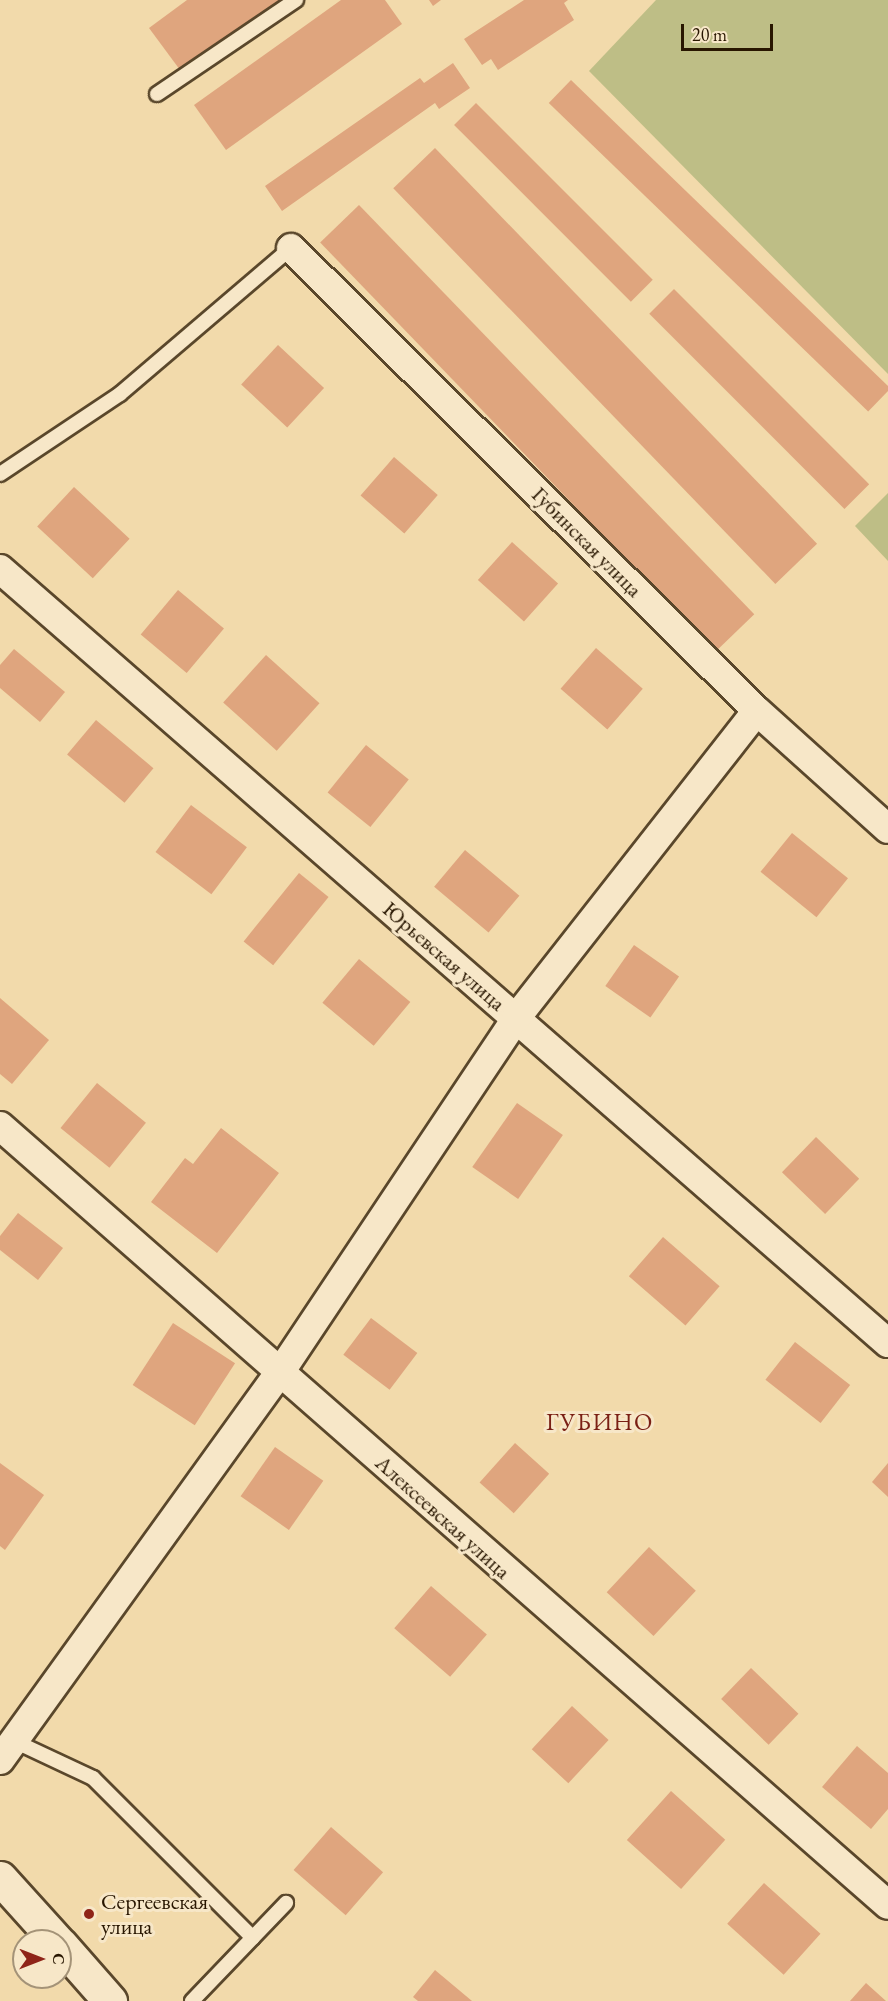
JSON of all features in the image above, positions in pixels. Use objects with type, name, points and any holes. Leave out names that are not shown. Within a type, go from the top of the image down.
[{"type":"street","name":"Губинская улица","points":[[291,248],[758,711],[888,829]]},
{"type":"street","name":"Юрьевская улица","points":[[0,568],[888,1343]]},
{"type":"street","points":[[7,1750],[281,1371],[516,1018],[758,711]]},
{"type":"street","name":"Алексеевская улица","points":[[0,1126],[281,1371],[499,1567],[888,1905]]},
{"type":"street","points":[[0,1878],[47,1929]]},
{"type":"street","points":[[72,1957],[110,2001]]},
{"type":"lane","points":[[158,94],[296,0]]},
{"type":"lane","points":[[0,474],[120,394],[291,248]]},
{"type":"lane","points":[[7,1750],[93,1778],[253,1938]]},
{"type":"lane","points":[[192,2001],[286,1903]]},
{"type":"green space","points":[[656,0],[888,0],[888,374],[589,71]]},
{"type":"green space","points":[[888,493],[888,561],[855,526]]},
{"type":"building","points":[[187,0],[282,0],[183,74],[149,28]]},
{"type":"building","points":[[341,0],[385,0],[402,24],[226,150],[194,105]]},
{"type":"building","points":[[429,0],[441,0],[433,6]]},
{"type":"building","points":[[524,0],[568,0],[564,3],[574,20],[498,70],[491,59],[482,65],[464,39]]},
{"type":"building","points":[[453,63],[470,88],[439,109],[435,103],[282,211],[265,186],[420,78],[424,83]]},
{"type":"building","points":[[571,80],[888,386],[888,391],[868,411],[549,103]]},
{"type":"building","points":[[476,103],[653,280],[631,302],[454,125]]},
{"type":"building","points":[[435,148],[817,544],[775,584],[393,188]]},
{"type":"building","points":[[359,205],[754,614],[715,652],[320,243]]},
{"type":"building","points":[[674,289],[869,484],[844,509],[649,314]]},
{"type":"building","points":[[278,345],[324,388],[287,427],[241,384]]},
{"type":"building","points":[[394,457],[438,495],[404,534],[361,495]]},
{"type":"building","points":[[74,487],[130,539],[93,578],[37,526]]},
{"type":"building","points":[[512,542],[558,583],[524,621],[478,580]]},
{"type":"building","points":[[178,590],[224,629],[187,673],[141,634]]},
{"type":"building","points":[[596,648],[643,689],[607,729],[561,689]]},
{"type":"building","points":[[14,649],[65,692],[40,722],[0,688],[0,665]]},
{"type":"building","points":[[266,655],[320,703],[277,751],[223,703]]},
{"type":"building","points":[[96,720],[153,768],[125,803],[67,754]]},
{"type":"building","points":[[366,745],[409,780],[370,827],[328,792]]},
{"type":"building","points":[[191,805],[247,847],[211,894],[155,852]]},
{"type":"building","points":[[792,833],[848,878],[816,917],[761,872]]},
{"type":"building","points":[[465,850],[519,896],[489,932],[434,887]]},
{"type":"building","points":[[299,873],[329,897],[273,965],[244,941]]},
{"type":"building","points":[[634,945],[679,977],[650,1018],[605,986]]},
{"type":"building","points":[[359,959],[410,1002],[374,1046],[322,1003]]},
{"type":"building","points":[[0,998],[49,1040],[12,1084],[0,1074]]},
{"type":"building","points":[[97,1083],[146,1123],[109,1168],[60,1128]]},
{"type":"building","points":[[517,1103],[563,1135],[518,1199],[472,1167]]},
{"type":"building","points":[[221,1128],[279,1173],[217,1253],[151,1202],[185,1158],[193,1164]]},
{"type":"building","points":[[816,1137],[859,1179],[825,1214],[782,1172]]},
{"type":"building","points":[[18,1213],[63,1248],[38,1280],[0,1250],[0,1236]]},
{"type":"building","points":[[663,1237],[720,1286],[685,1325],[629,1276]]},
{"type":"building","points":[[371,1318],[417,1353],[390,1390],[343,1355]]},
{"type":"building","points":[[173,1323],[235,1363],[195,1425],[133,1385]]},
{"type":"building","points":[[795,1342],[850,1385],[821,1423],[765,1380]]},
{"type":"building","points":[[515,1443],[549,1474],[514,1513],[480,1482]]},
{"type":"building","points":[[275,1447],[323,1481],[289,1530],[241,1496]]},
{"type":"building","points":[[0,1463],[44,1495],[5,1550],[0,1546]]},
{"type":"building","points":[[888,1463],[888,1497],[872,1482]]},
{"type":"building","points":[[649,1547],[696,1591],[654,1636],[607,1592]]},
{"type":"building","points":[[431,1586],[487,1635],[450,1677],[394,1628]]},
{"type":"building","points":[[751,1668],[798,1714],[769,1745],[721,1699]]},
{"type":"building","points":[[572,1706],[609,1740],[568,1783],[532,1749]]},
{"type":"building","points":[[857,1746],[888,1773],[888,1809],[871,1829],[822,1787]]},
{"type":"building","points":[[671,1791],[725,1840],[681,1889],[627,1840]]},
{"type":"building","points":[[331,1827],[383,1872],[346,1915],[294,1870]]},
{"type":"building","points":[[764,1883],[820,1934],[784,1975],[727,1924]]},
{"type":"building","points":[[435,1970],[472,2001],[418,2001],[413,1997]]},
{"type":"building","points":[[866,1983],[886,2001],[850,2001]]},
{"type":"place","name":"Сергеевская улица","points":[[89,1914]]},
{"type":"district","name":"ГУБИНО","points":[[600,1422]]}]
